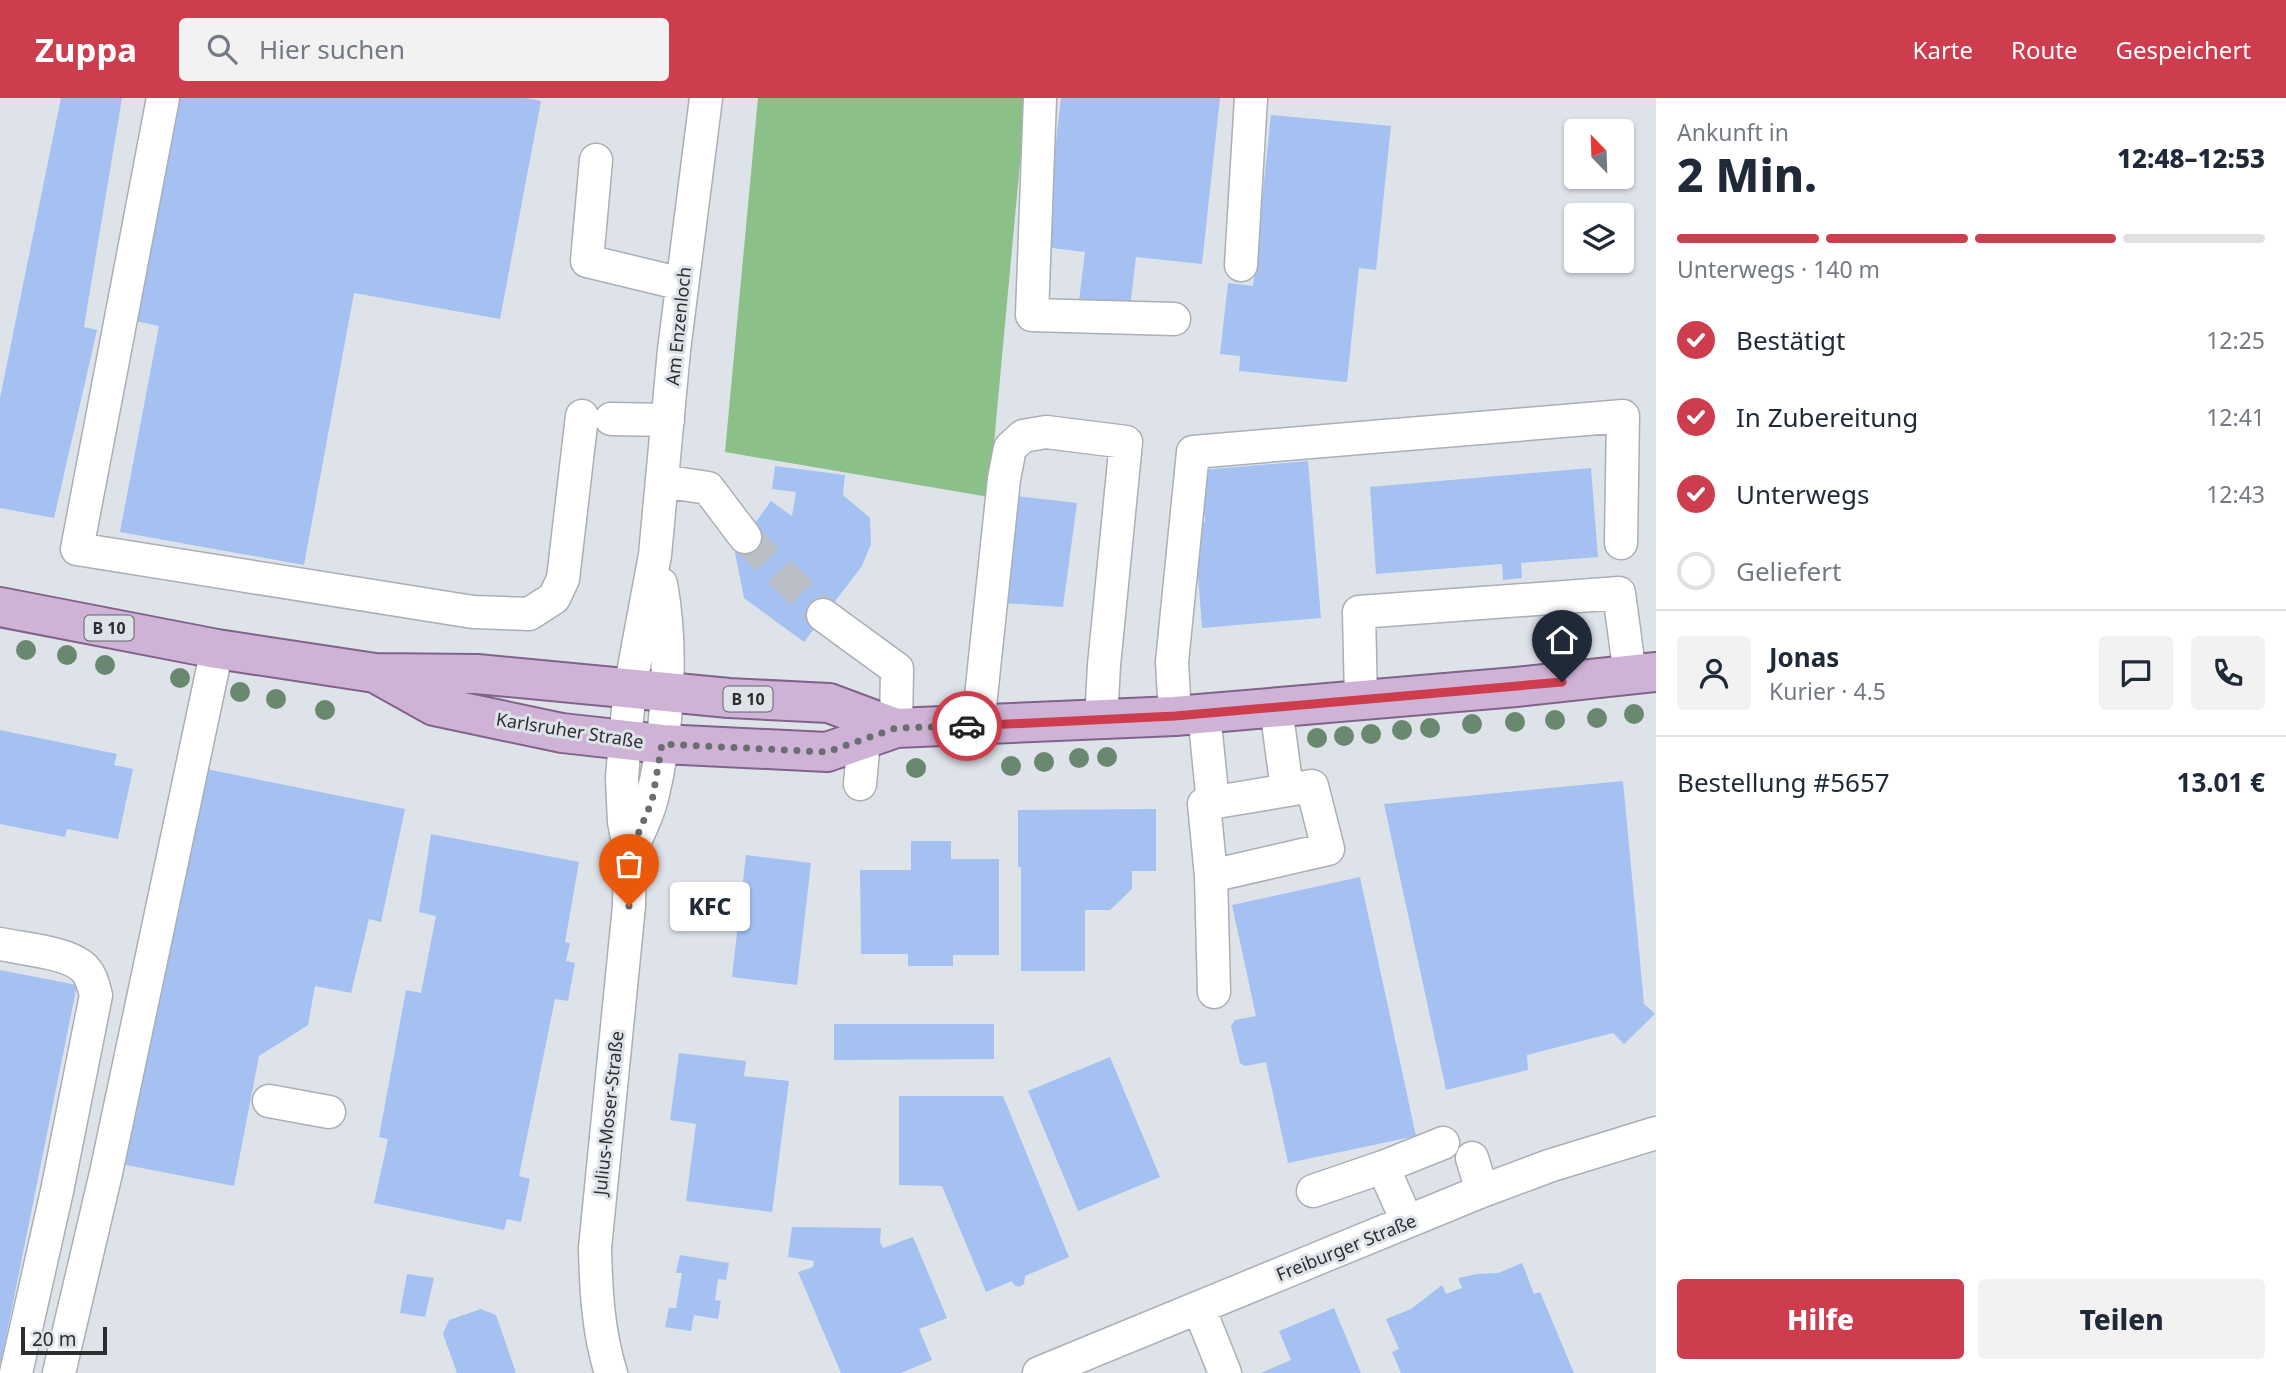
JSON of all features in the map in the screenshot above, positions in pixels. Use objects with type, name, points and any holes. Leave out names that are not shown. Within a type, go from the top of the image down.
[{"type":"main road","name":"Karlsruher Straße","points":[[0,607],[217,649],[375,673],[477,674],[667,693],[830,703],[880,734]]},
{"type":"main road","name":"Karlsruher Straße","points":[[375,673],[434,706],[544,729],[662,744],[827,752],[880,734],[978,725],[1190,714],[1643,673]]},
{"type":"street","points":[[163,98],[77,549],[473,612],[529,614],[554,598],[563,579],[597,418],[668,420]]},
{"type":"street","name":"Am Enzenloch","points":[[630,689],[655,555],[682,284],[706,98]]},
{"type":"street","points":[[1040,98],[1032,315],[1174,319]]},
{"type":"street","points":[[1241,265],[1251,98]]},
{"type":"street","points":[[596,160],[587,261],[682,284]]},
{"type":"street","points":[[1213,803],[1190,714],[1172,662],[1193,452],[1623,416],[1621,543]]},
{"type":"street","points":[[978,725],[982,667],[1010,448],[1023,436],[1046,432],[1126,442],[1101,720]]},
{"type":"street","points":[[662,481],[708,488],[745,537]]},
{"type":"street","name":"Am Enzenloch","points":[[655,555],[663,593],[667,693],[662,744]]},
{"type":"street","points":[[1361,700],[1359,612],[1619,593],[1643,673]]},
{"type":"street","points":[[823,615],[897,669],[880,734],[860,784]]},
{"type":"street","points":[[59,1373],[106,1173],[217,649]]},
{"type":"street","name":"Julius-Moser-Straße","points":[[611,1373],[602,1339],[595,1248],[629,906],[630,853],[624,822],[622,778],[630,689]]},
{"type":"street","points":[[1276,707],[1287,790]]},
{"type":"street","name":"Julius-Moser-Straße","points":[[630,853],[652,801],[662,744]]},
{"type":"street","points":[[1211,876],[1328,849],[1312,786],[1204,804],[1211,876],[1214,992]]},
{"type":"street","points":[[0,944],[73,960],[85,968],[92,978],[96,995],[57,1191],[16,1373]]},
{"type":"street","points":[[268,1101],[329,1112]]},
{"type":"street","name":"Freiburger Straße","points":[[1039,1373],[1482,1191],[1549,1166],[1656,1133]]},
{"type":"street","points":[[1313,1191],[1443,1143]]},
{"type":"street","points":[[1472,1158],[1482,1191]]},
{"type":"street","points":[[1383,1167],[1408,1222]]},
{"type":"street","points":[[1199,1308],[1225,1373]]},
{"type":"green space","points":[[758,98],[1026,98],[989,497],[725,452]]},
{"type":"building","points":[[61,98],[122,98],[84,327],[97,330],[54,518],[0,508],[0,398]]},
{"type":"building","points":[[177,98],[526,98],[541,101],[500,319],[354,293],[304,565],[120,532],[159,326],[131,320]]},
{"type":"building","points":[[1061,98],[1220,98],[1202,264],[1136,257],[1130,307],[1079,301],[1085,252],[1044,247]]},
{"type":"building","points":[[1271,115],[1391,126],[1376,270],[1359,268],[1347,382],[1239,371],[1240,356],[1220,354],[1228,283],[1253,286]]},
{"type":"building","points":[[1308,461],[1321,618],[1202,628],[1194,522],[1205,522],[1201,470]]},
{"type":"building","points":[[775,466],[845,475],[843,495],[870,518],[871,544],[862,566],[804,642],[744,598],[734,548],[771,501],[792,516],[796,492],[772,489]]},
{"type":"building","points":[[1591,468],[1598,557],[1521,563],[1522,578],[1503,580],[1502,564],[1376,574],[1370,487]]},
{"type":"building","points":[[1015,496],[1077,503],[1063,607],[1004,603]]},
{"type":"building","points":[[0,730],[117,754],[114,765],[133,769],[118,839],[67,829],[65,837],[0,824]]},
{"type":"building","points":[[201,768],[405,809],[381,922],[369,919],[351,993],[315,986],[308,1025],[259,1056],[234,1186],[116,1163]]},
{"type":"building","points":[[1623,781],[1644,1004],[1655,1014],[1624,1044],[1613,1033],[1527,1055],[1528,1070],[1446,1090],[1384,804]]},
{"type":"building","points":[[1156,809],[1156,871],[1132,871],[1132,889],[1110,910],[1085,910],[1085,971],[1021,971],[1018,810]]},
{"type":"building","points":[[431,834],[579,862],[565,942],[570,943],[566,961],[575,963],[568,1001],[555,999],[519,1176],[530,1179],[521,1222],[507,1219],[504,1230],[374,1203],[388,1139],[379,1137],[406,990],[421,993],[436,916],[419,912]]},
{"type":"building","points":[[911,841],[951,841],[951,859],[999,859],[999,955],[953,955],[953,966],[908,966],[908,954],[861,954],[860,870],[911,870]]},
{"type":"building","points":[[746,855],[811,863],[797,985],[732,977]]},
{"type":"building","points":[[1360,877],[1416,1136],[1288,1163],[1266,1062],[1245,1066],[1240,1063],[1231,1026],[1235,1020],[1256,1016],[1232,905]]},
{"type":"building","points":[[0,970],[77,985],[1,1362],[0,1362]]},
{"type":"building","points":[[834,1024],[994,1024],[994,1059],[834,1060]]},
{"type":"building","points":[[679,1053],[746,1061],[744,1076],[789,1081],[772,1212],[686,1201],[696,1124],[670,1120]]},
{"type":"building","points":[[1110,1057],[1160,1177],[1078,1211],[1028,1091]]},
{"type":"building","points":[[899,1096],[1003,1096],[1069,1257],[1025,1276],[1024,1284],[1019,1287],[1012,1281],[986,1292],[942,1186],[899,1185]]},
{"type":"building","points":[[792,1227],[881,1228],[880,1242],[883,1248],[913,1237],[947,1318],[919,1329],[932,1360],[901,1373],[841,1373],[798,1272],[813,1267],[814,1261],[788,1257]]},
{"type":"building","points":[[680,1255],[729,1263],[726,1280],[718,1279],[715,1300],[721,1301],[718,1319],[694,1315],[691,1331],[665,1327],[669,1308],[676,1308],[682,1273],[676,1273]]},
{"type":"building","points":[[1522,1263],[1534,1294],[1540,1292],[1574,1373],[1401,1373],[1392,1352],[1399,1349],[1386,1319],[1411,1309],[1442,1285],[1446,1294],[1462,1288],[1458,1278],[1498,1273]]},
{"type":"building","points":[[407,1274],[434,1278],[425,1317],[400,1313]]},
{"type":"building","points":[[1334,1308],[1361,1373],[1261,1373],[1291,1360],[1279,1331]]},
{"type":"building","points":[[481,1309],[496,1315],[516,1373],[457,1373],[443,1334],[449,1320]]},
{"type":"tunnel","points":[[745,537],[823,615]]},
{"type":"way so far","points":[[629,906],[630,853],[652,801],[662,744],[827,752],[896,728],[967,726]]},
{"type":"place","name":"KFC","points":[[629,906]]},
{"type":"route","points":[[967,726],[1175,716],[1562,682]]}]
